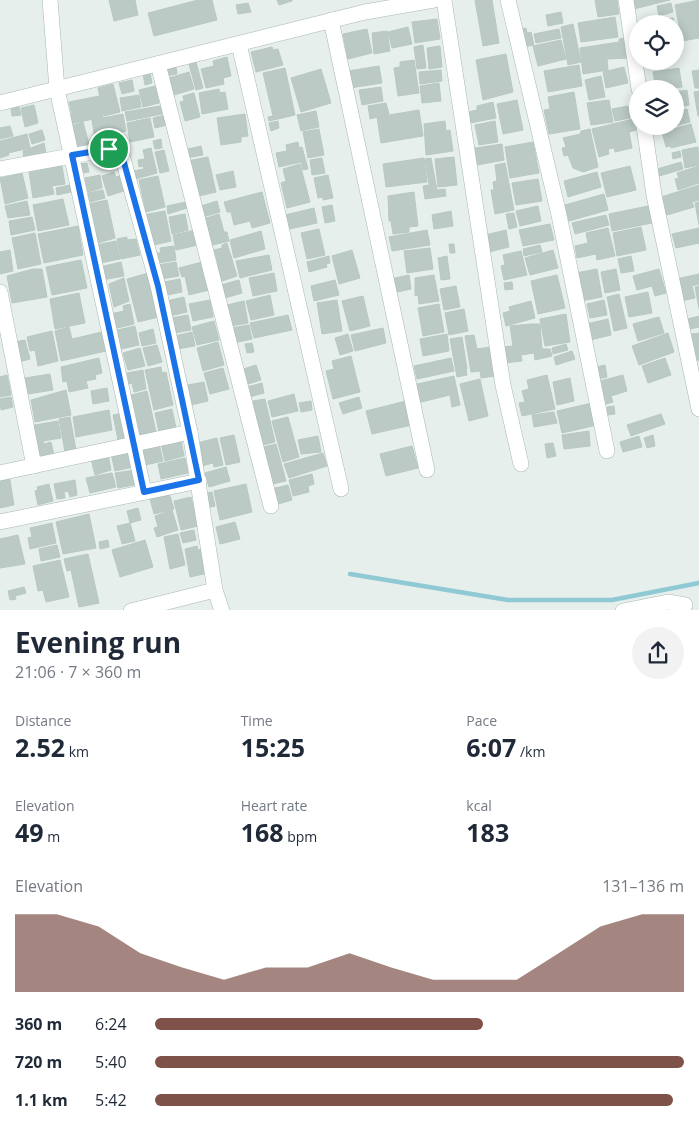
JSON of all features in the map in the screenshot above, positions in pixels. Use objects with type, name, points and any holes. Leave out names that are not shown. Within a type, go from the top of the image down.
[{"type":"street","points":[[50,0],[57,89],[126,400],[132,443],[144,492]]},
{"type":"street","points":[[0,103],[331,20],[434,0]]},
{"type":"street","points":[[444,0],[503,385],[521,464]]},
{"type":"street","points":[[508,0],[559,215],[607,451]]},
{"type":"street","points":[[626,0],[638,80]]},
{"type":"street","points":[[331,20],[427,470]]},
{"type":"street","points":[[239,44],[341,489]]},
{"type":"street","points":[[158,64],[271,506]]},
{"type":"street","points":[[645,135],[654,195],[699,409]]},
{"type":"street","points":[[0,169],[109,149],[117,151],[123,159],[158,286],[190,432],[216,590],[222,610]]},
{"type":"street","points":[[0,292],[34,466]]},
{"type":"street","points":[[0,474],[132,443],[190,432]]},
{"type":"street","points":[[0,522],[199,480]]},
{"type":"street","points":[[131,610],[167,607],[216,590]]},
{"type":"street","points":[[623,610],[668,602],[691,605]]},
{"type":"building","points":[[109,0],[135,0],[138,15],[114,21]]},
{"type":"building","points":[[198,0],[212,0],[217,20],[154,36],[148,13]]},
{"type":"building","points":[[277,0],[292,0],[292,1],[279,5]]},
{"type":"building","points":[[475,0],[492,0],[499,43],[483,46]]},
{"type":"building","points":[[595,0],[617,0],[619,14],[598,17]]},
{"type":"building","points":[[631,0],[670,0],[634,9]]},
{"type":"building","points":[[699,0],[699,38],[684,41],[684,15],[677,15],[675,5]]},
{"type":"building","points":[[248,3],[251,12],[238,14],[236,5]]},
{"type":"building","points":[[671,3],[673,12],[659,15],[657,6]]},
{"type":"building","points":[[561,12],[563,23],[548,26],[546,15]]},
{"type":"building","points":[[615,17],[618,37],[581,42],[578,23]]},
{"type":"building","points":[[437,19],[440,39],[415,43],[412,22]]},
{"type":"building","points":[[573,24],[581,62],[568,65],[561,27]]},
{"type":"building","points":[[408,27],[412,44],[392,48],[388,32]]},
{"type":"building","points":[[526,28],[527,33],[531,32],[534,45],[523,47],[519,30]]},
{"type":"building","points":[[367,29],[372,53],[348,59],[343,34]]},
{"type":"building","points":[[559,29],[561,38],[536,43],[534,34]]},
{"type":"building","points":[[387,31],[390,51],[374,54],[372,33]]},
{"type":"building","points":[[627,38],[629,58],[607,59],[608,70],[583,74],[580,48],[619,42],[619,39]]},
{"type":"building","points":[[561,40],[566,59],[538,66],[533,46]]},
{"type":"building","points":[[423,45],[426,68],[417,69],[414,47]]},
{"type":"building","points":[[440,46],[442,67],[429,69],[427,48]]},
{"type":"building","points":[[272,47],[273,50],[278,49],[283,65],[256,72],[251,52]]},
{"type":"building","points":[[506,54],[513,92],[483,100],[476,60]]},
{"type":"building","points":[[227,57],[231,76],[223,78],[224,84],[206,88],[201,69],[214,66],[213,61]]},
{"type":"building","points":[[414,60],[419,93],[398,96],[394,68],[400,67],[400,62]]},
{"type":"building","points":[[196,62],[203,88],[196,90],[189,64]]},
{"type":"building","points":[[579,65],[582,86],[548,92],[544,71]]},
{"type":"building","points":[[379,66],[382,83],[350,88],[348,71]]},
{"type":"building","points":[[176,67],[177,74],[166,76],[164,70]]},
{"type":"building","points":[[624,67],[628,83],[606,88],[603,72]]},
{"type":"building","points":[[285,68],[295,115],[269,121],[268,117],[273,116],[263,73]]},
{"type":"building","points":[[321,69],[331,103],[301,112],[291,78]]},
{"type":"building","points":[[441,70],[442,81],[420,84],[419,72]]},
{"type":"building","points":[[679,70],[681,80],[654,80],[653,72]]},
{"type":"building","points":[[699,70],[699,88],[695,88],[692,71]]},
{"type":"building","points":[[189,72],[194,89],[174,95],[169,78]]},
{"type":"building","points":[[150,73],[152,83],[145,85],[143,74]]},
{"type":"building","points":[[601,76],[605,97],[589,100],[585,80]]},
{"type":"building","points":[[132,80],[134,91],[122,94],[119,83]]},
{"type":"building","points":[[439,83],[441,101],[422,103],[420,86]]},
{"type":"building","points":[[113,84],[120,112],[104,116],[98,88]]},
{"type":"building","points":[[155,86],[159,103],[143,107],[139,90]]},
{"type":"building","points":[[381,87],[383,101],[362,105],[359,90]]},
{"type":"building","points":[[219,89],[220,93],[225,92],[228,109],[202,114],[199,93]]},
{"type":"building","points":[[684,90],[687,90],[689,105],[684,106]]},
{"type":"building","points":[[699,91],[699,116],[698,116],[694,92]]},
{"type":"building","points":[[574,92],[580,129],[549,134],[544,110],[550,109],[548,97]]},
{"type":"building","points":[[194,93],[200,117],[185,121],[180,102],[184,101],[183,96]]},
{"type":"building","points":[[139,95],[141,107],[122,111],[120,98]]},
{"type":"building","points":[[99,96],[103,117],[69,124],[68,116],[72,115],[69,102]]},
{"type":"building","points":[[517,100],[523,130],[503,134],[497,104]]},
{"type":"building","points":[[609,100],[613,122],[591,125],[587,103]]},
{"type":"building","points":[[493,102],[496,118],[465,124],[463,113],[477,110],[477,106]]},
{"type":"building","points":[[386,103],[389,114],[370,119],[368,106]]},
{"type":"building","points":[[34,105],[38,123],[25,127],[21,108]]},
{"type":"building","points":[[160,106],[162,114],[127,121],[125,112]]},
{"type":"building","points":[[628,106],[629,118],[615,121],[612,109]]},
{"type":"building","points":[[19,107],[21,115],[12,116],[11,109]]},
{"type":"building","points":[[687,109],[690,122],[684,124],[684,110]]},
{"type":"building","points":[[419,110],[423,136],[381,143],[377,117]]},
{"type":"building","points":[[316,111],[319,127],[301,131],[297,115]]},
{"type":"building","points":[[123,114],[126,131],[95,139],[92,120]]},
{"type":"building","points":[[245,114],[248,136],[241,137],[241,142],[221,145],[217,118]]},
{"type":"building","points":[[165,115],[167,125],[155,128],[153,118]]},
{"type":"building","points":[[150,118],[154,137],[130,142],[127,123]]},
{"type":"building","points":[[629,120],[629,135],[632,148],[615,152],[614,148],[608,149],[609,154],[599,157],[592,129]]},
{"type":"building","points":[[278,121],[279,128],[271,131],[269,123]]},
{"type":"building","points":[[445,121],[446,131],[450,130],[453,151],[426,155],[424,124]]},
{"type":"building","points":[[495,121],[498,142],[479,145],[475,125]]},
{"type":"building","points":[[83,122],[89,144],[76,147],[70,126]]},
{"type":"building","points":[[691,124],[696,142],[671,148],[671,146],[666,147],[663,135],[684,135],[684,126]]},
{"type":"building","points":[[10,126],[13,136],[0,139],[0,128]]},
{"type":"building","points":[[319,129],[324,155],[308,158],[303,132]]},
{"type":"building","points":[[590,129],[598,167],[583,172],[573,168],[568,155],[564,156],[562,148],[566,147],[563,138],[580,134],[581,131]]},
{"type":"building","points":[[42,130],[45,140],[32,144],[29,134]]},
{"type":"building","points":[[27,134],[30,148],[8,153],[9,155],[0,158],[0,141]]},
{"type":"building","points":[[161,139],[162,148],[155,149],[153,141]]},
{"type":"building","points":[[298,142],[299,148],[302,147],[308,169],[303,170],[301,162],[279,167],[276,153],[287,151],[286,145]]},
{"type":"building","points":[[533,142],[539,173],[510,178],[505,147]]},
{"type":"building","points":[[44,143],[46,153],[24,158],[23,151]]},
{"type":"building","points":[[502,144],[504,160],[472,166],[469,149]]},
{"type":"building","points":[[201,146],[203,155],[186,158],[184,150]]},
{"type":"building","points":[[698,147],[699,165],[685,168],[682,150]]},
{"type":"building","points":[[151,148],[157,173],[136,179],[134,171],[144,169],[143,166],[139,167],[138,160],[145,159],[143,150]]},
{"type":"building","points":[[164,150],[169,171],[160,173],[155,152]]},
{"type":"building","points":[[680,151],[681,157],[673,159],[672,153]]},
{"type":"building","points":[[208,157],[216,192],[195,197],[187,161]]},
{"type":"building","points":[[454,157],[457,185],[438,187],[435,159]]},
{"type":"building","points":[[322,158],[325,173],[312,175],[310,160]]},
{"type":"building","points":[[424,158],[427,182],[386,187],[383,164]]},
{"type":"building","points":[[431,158],[437,190],[445,189],[446,196],[425,199],[423,186],[429,185],[425,159]]},
{"type":"building","points":[[681,162],[683,169],[659,176],[657,169]]},
{"type":"building","points":[[87,163],[89,172],[81,173],[79,164]]},
{"type":"building","points":[[505,163],[514,210],[495,214],[491,190],[494,190],[493,182],[497,181],[495,165]]},
{"type":"building","points":[[300,164],[310,202],[287,208],[281,183],[286,181],[283,169]]},
{"type":"building","points":[[62,166],[65,184],[52,186],[54,194],[33,198],[29,172]]},
{"type":"building","points":[[630,166],[636,190],[607,197],[601,173]]},
{"type":"building","points":[[699,166],[699,183],[678,190],[675,179],[679,178],[677,173]]},
{"type":"building","points":[[233,171],[236,187],[220,190],[216,175]]},
{"type":"building","points":[[114,172],[116,177],[122,175],[127,190],[108,196],[102,176]]},
{"type":"building","points":[[597,172],[601,187],[568,197],[564,181]]},
{"type":"building","points":[[22,173],[28,198],[5,204],[0,178]]},
{"type":"building","points":[[100,175],[102,188],[88,192],[85,178]]},
{"type":"building","points":[[328,175],[333,198],[323,200],[323,197],[318,198],[314,178]]},
{"type":"building","points":[[158,176],[165,207],[146,212],[139,180]]},
{"type":"building","points":[[538,179],[542,201],[516,205],[512,183]]},
{"type":"building","points":[[70,185],[71,192],[57,195],[56,188]]},
{"type":"building","points":[[699,185],[699,200],[692,202],[694,207],[667,215],[661,197]]},
{"type":"building","points":[[103,190],[105,198],[90,202],[88,193]]},
{"type":"building","points":[[262,192],[270,223],[252,228],[250,221],[234,225],[231,212],[227,212],[224,202]]},
{"type":"building","points":[[414,192],[418,226],[409,227],[409,232],[393,234],[391,221],[389,221],[388,196]]},
{"type":"building","points":[[604,194],[608,210],[569,221],[565,205]]},
{"type":"building","points":[[63,199],[69,225],[38,231],[33,205]]},
{"type":"building","points":[[107,200],[115,238],[98,243],[88,204]]},
{"type":"building","points":[[27,201],[30,215],[8,218],[5,206]]},
{"type":"building","points":[[217,201],[220,212],[203,217],[201,206]]},
{"type":"building","points":[[186,202],[187,208],[168,214],[167,206]]},
{"type":"building","points":[[699,202],[699,225],[695,203]]},
{"type":"building","points":[[332,205],[335,221],[325,223],[322,207]]},
{"type":"building","points":[[538,206],[541,221],[520,226],[516,211]]},
{"type":"building","points":[[648,206],[652,223],[612,231],[609,214]]},
{"type":"building","points":[[314,208],[317,223],[285,230],[281,216]]},
{"type":"building","points":[[165,211],[171,241],[149,246],[143,215]]},
{"type":"building","points":[[451,211],[453,226],[434,229],[432,215]]},
{"type":"building","points":[[514,213],[517,227],[509,229],[506,214]]},
{"type":"building","points":[[185,214],[188,230],[172,234],[169,217]]},
{"type":"building","points":[[219,214],[224,232],[227,232],[229,241],[209,246],[203,219]]},
{"type":"building","points":[[606,215],[609,225],[575,234],[572,223]]},
{"type":"building","points":[[32,217],[35,230],[11,235],[9,221]]},
{"type":"building","points":[[550,224],[554,240],[523,246],[519,230]]},
{"type":"building","points":[[78,226],[83,255],[44,263],[38,234]]},
{"type":"building","points":[[641,227],[646,250],[617,256],[613,233]]},
{"type":"building","points":[[608,228],[615,256],[597,260],[596,254],[577,258],[575,246],[588,243],[586,233]]},
{"type":"building","points":[[699,228],[699,243],[676,248],[672,234]]},
{"type":"building","points":[[319,229],[325,255],[307,259],[301,233]]},
{"type":"building","points":[[195,230],[198,245],[176,250],[173,235]]},
{"type":"building","points":[[427,230],[430,245],[392,251],[389,237]]},
{"type":"building","points":[[506,230],[509,247],[489,252],[485,235]]},
{"type":"building","points":[[261,231],[265,249],[234,258],[230,240]]},
{"type":"building","points":[[35,233],[41,264],[18,269],[12,238]]},
{"type":"building","points":[[127,237],[127,240],[136,239],[140,255],[121,259],[117,239]]},
{"type":"building","points":[[116,241],[120,259],[100,263],[96,245]]},
{"type":"building","points":[[227,243],[237,276],[216,283],[210,266],[218,263],[214,250],[222,248],[222,245]]},
{"type":"building","points":[[449,244],[454,244],[455,253],[450,253]]},
{"type":"building","points":[[540,245],[542,252],[524,256],[523,249]]},
{"type":"building","points":[[174,246],[176,260],[159,263],[157,253],[161,253],[160,248]]},
{"type":"building","points":[[430,248],[433,269],[407,273],[404,251]]},
{"type":"building","points":[[10,250],[13,271],[0,274],[0,252]]},
{"type":"building","points":[[352,250],[360,278],[339,284],[332,256]]},
{"type":"building","points":[[553,250],[558,268],[530,275],[525,258]]},
{"type":"building","points":[[521,251],[527,275],[504,280],[501,266],[505,265],[503,255]]},
{"type":"building","points":[[269,255],[272,270],[240,278],[236,261]]},
{"type":"building","points":[[329,256],[330,263],[326,264],[327,267],[309,272],[307,262]]},
{"type":"building","points":[[447,256],[450,279],[441,280],[438,258]]},
{"type":"building","points":[[631,256],[634,271],[621,273],[618,259]]},
{"type":"building","points":[[81,260],[87,288],[52,295],[46,267]]},
{"type":"building","points":[[121,262],[124,276],[102,280],[100,267]]},
{"type":"building","points":[[176,262],[179,276],[161,279],[158,265]]},
{"type":"building","points":[[202,262],[213,289],[189,295],[185,276],[182,277],[179,268]]},
{"type":"building","points":[[33,269],[42,269],[47,297],[12,303],[7,276]]},
{"type":"building","points":[[597,269],[602,297],[581,301],[576,273]]},
{"type":"building","points":[[616,269],[620,290],[605,293],[601,272]]},
{"type":"building","points":[[659,269],[666,293],[655,296],[652,286],[637,290],[633,276]]},
{"type":"building","points":[[152,272],[163,316],[138,322],[127,279]]},
{"type":"building","points":[[274,273],[277,291],[253,296],[249,278]]},
{"type":"building","points":[[699,274],[699,284],[692,286],[695,298],[681,301],[676,279]]},
{"type":"building","points":[[409,275],[411,289],[393,293],[390,279]]},
{"type":"building","points":[[434,275],[439,301],[419,304],[418,295],[415,296],[415,278]]},
{"type":"building","points":[[557,275],[565,308],[538,314],[531,281]]},
{"type":"building","points":[[124,278],[129,301],[114,307],[109,284]]},
{"type":"building","points":[[180,279],[182,292],[167,295],[164,282]]},
{"type":"building","points":[[239,280],[242,293],[225,298],[221,285]]},
{"type":"building","points":[[335,280],[339,295],[314,301],[311,286]]},
{"type":"building","points":[[512,282],[513,289],[505,290],[504,283]]},
{"type":"building","points":[[456,286],[460,307],[444,310],[440,289]]},
{"type":"building","points":[[699,286],[699,309],[695,287]]},
{"type":"building","points":[[648,292],[652,313],[629,317],[625,297]]},
{"type":"building","points":[[79,293],[85,323],[55,329],[50,299]]},
{"type":"building","points":[[619,294],[627,328],[614,331],[607,297]]},
{"type":"building","points":[[270,295],[274,315],[251,320],[246,301]]},
{"type":"building","points":[[363,296],[370,326],[350,331],[342,301]]},
{"type":"building","points":[[184,297],[187,312],[170,316],[166,301]]},
{"type":"building","points":[[210,300],[213,317],[193,321],[189,304]]},
{"type":"building","points":[[337,300],[342,331],[322,334],[317,303]]},
{"type":"building","points":[[604,300],[607,315],[590,318],[587,304]]},
{"type":"building","points":[[244,301],[248,323],[231,326],[227,305]]},
{"type":"building","points":[[531,301],[535,318],[506,326],[503,313],[510,311],[509,307]]},
{"type":"building","points":[[130,304],[134,324],[113,329],[110,314],[124,311],[123,306]]},
{"type":"building","points":[[439,304],[444,332],[423,336],[418,308]]},
{"type":"building","points":[[464,309],[468,331],[449,335],[445,313]]},
{"type":"building","points":[[566,314],[570,342],[545,346],[540,319]]},
{"type":"building","points":[[188,315],[191,330],[174,333],[171,318]]},
{"type":"building","points":[[288,315],[292,330],[254,338],[250,323]]},
{"type":"building","points":[[699,316],[699,327],[690,329],[687,319]]},
{"type":"building","points":[[659,317],[664,333],[638,341],[633,324]]},
{"type":"building","points":[[608,319],[611,335],[590,340],[586,324]]},
{"type":"building","points":[[214,321],[219,340],[197,345],[192,327]]},
{"type":"building","points":[[540,324],[542,349],[550,349],[552,356],[535,360],[534,353],[521,355],[522,361],[504,363],[502,347],[513,346],[510,326]]},
{"type":"building","points":[[249,325],[252,339],[234,343],[231,328]]},
{"type":"building","points":[[135,326],[139,345],[121,349],[119,339],[114,339],[113,331]]},
{"type":"building","points":[[69,327],[72,339],[102,332],[106,351],[61,361],[55,331]]},
{"type":"building","points":[[383,328],[386,343],[355,351],[351,335]]},
{"type":"building","points":[[153,329],[156,343],[142,346],[139,333]]},
{"type":"building","points":[[52,331],[58,361],[38,366],[35,350],[30,351],[27,337]]},
{"type":"building","points":[[192,332],[195,346],[177,349],[175,336]]},
{"type":"building","points":[[668,333],[674,352],[639,365],[632,346]]},
{"type":"building","points":[[699,333],[699,360],[695,361],[691,334]]},
{"type":"building","points":[[348,334],[353,351],[340,355],[335,338]]},
{"type":"building","points":[[447,334],[449,351],[423,356],[420,339]]},
{"type":"building","points":[[474,335],[477,349],[490,347],[495,376],[481,378],[480,371],[471,372],[465,336]]},
{"type":"building","points":[[462,337],[467,375],[457,377],[450,339]]},
{"type":"building","points":[[25,340],[30,359],[19,362],[14,342]]},
{"type":"building","points":[[218,342],[224,365],[203,371],[197,348]]},
{"type":"building","points":[[252,343],[254,352],[247,353],[245,344]]},
{"type":"building","points":[[566,344],[568,350],[553,354],[552,348]]},
{"type":"building","points":[[157,345],[162,362],[148,366],[143,348]]},
{"type":"building","points":[[140,348],[145,366],[128,370],[123,353]]},
{"type":"building","points":[[572,351],[575,359],[556,365],[554,357]]},
{"type":"building","points":[[351,356],[360,392],[333,399],[326,371],[334,369],[332,361]]},
{"type":"building","points":[[99,358],[102,373],[95,375],[96,379],[86,381],[88,388],[69,392],[67,381],[63,382],[61,367]]},
{"type":"building","points":[[451,358],[454,371],[417,379],[414,366]]},
{"type":"building","points":[[665,358],[671,375],[648,383],[642,366]]},
{"type":"building","points":[[256,365],[261,380],[245,385],[240,370]]},
{"type":"building","points":[[605,365],[607,377],[598,379],[596,367]]},
{"type":"building","points":[[161,367],[162,373],[166,372],[173,405],[154,410],[145,370]]},
{"type":"building","points":[[223,368],[229,389],[210,394],[204,373]]},
{"type":"building","points":[[143,370],[146,389],[134,392],[132,383],[129,384],[127,373]]},
{"type":"building","points":[[50,374],[53,390],[28,394],[25,378]]},
{"type":"building","points":[[7,375],[11,395],[0,397],[0,377]]},
{"type":"building","points":[[547,375],[555,409],[522,416],[519,403],[525,402],[522,391],[529,389],[527,380]]},
{"type":"building","points":[[623,375],[627,391],[611,396],[613,402],[606,404],[600,381]]},
{"type":"building","points":[[454,376],[460,405],[452,407],[450,395],[417,403],[413,385]]},
{"type":"building","points":[[570,378],[574,401],[557,405],[553,382]]},
{"type":"building","points":[[480,379],[488,416],[469,421],[460,384]]},
{"type":"building","points":[[204,382],[208,401],[191,405],[188,385]]},
{"type":"building","points":[[262,383],[264,393],[246,398],[243,388]]},
{"type":"building","points":[[107,388],[109,401],[93,404],[91,391]]},
{"type":"building","points":[[66,390],[71,415],[35,422],[31,400]]},
{"type":"building","points":[[147,391],[156,432],[140,435],[131,395]]},
{"type":"building","points":[[294,394],[298,411],[272,417],[268,401]]},
{"type":"building","points":[[11,397],[13,407],[1,410],[0,399]]},
{"type":"building","points":[[359,397],[362,408],[343,414],[339,403]]},
{"type":"building","points":[[265,399],[275,442],[263,445],[253,401]]},
{"type":"building","points":[[311,401],[312,410],[301,412],[299,403]]},
{"type":"building","points":[[406,401],[412,425],[372,434],[366,411]]},
{"type":"building","points":[[592,403],[597,425],[562,433],[557,411]]},
{"type":"building","points":[[614,406],[615,414],[608,415],[607,407]]},
{"type":"building","points":[[172,409],[176,428],[159,432],[155,413]]},
{"type":"building","points":[[109,410],[112,430],[76,437],[73,417]]},
{"type":"building","points":[[554,412],[557,423],[534,427],[532,415]]},
{"type":"building","points":[[122,413],[127,438],[118,440],[113,415]]},
{"type":"building","points":[[661,414],[665,424],[631,436],[627,425]]},
{"type":"building","points":[[70,417],[76,450],[65,452],[59,419]]},
{"type":"building","points":[[288,417],[299,457],[283,462],[272,421]]},
{"type":"building","points":[[58,421],[61,438],[43,441],[44,444],[51,442],[54,455],[35,459],[29,426]]},
{"type":"building","points":[[589,431],[590,446],[564,449],[562,435]]},
{"type":"building","points":[[180,435],[184,456],[165,461],[160,439]]},
{"type":"building","points":[[234,435],[240,462],[226,465],[220,438]]},
{"type":"building","points":[[653,435],[655,446],[647,448],[644,438]]},
{"type":"building","points":[[318,436],[321,452],[301,454],[298,440]]},
{"type":"building","points":[[639,436],[642,447],[623,452],[620,442]]},
{"type":"building","points":[[217,438],[223,465],[214,467],[213,463],[202,466],[197,443]]},
{"type":"building","points":[[158,440],[163,461],[141,466],[136,445]]},
{"type":"building","points":[[553,443],[556,456],[547,458],[545,444]]},
{"type":"building","points":[[276,444],[286,481],[268,485],[259,448]]},
{"type":"building","points":[[412,446],[418,468],[386,476],[380,454]]},
{"type":"building","points":[[129,450],[133,467],[115,471],[111,454]]},
{"type":"building","points":[[323,453],[327,466],[289,478],[284,464]]},
{"type":"building","points":[[108,454],[111,470],[95,475],[91,459]]},
{"type":"building","points":[[185,458],[188,473],[161,479],[158,464]]},
{"type":"building","points":[[226,467],[230,481],[209,487],[205,473]]},
{"type":"building","points":[[135,470],[138,484],[118,488],[115,473]]},
{"type":"building","points":[[112,473],[116,487],[90,493],[86,478]]},
{"type":"building","points":[[9,474],[14,505],[0,508],[0,476]]},
{"type":"building","points":[[312,474],[314,484],[308,486],[309,492],[293,496],[289,480]]},
{"type":"building","points":[[75,480],[77,495],[70,497],[68,491],[64,492],[65,498],[57,499],[54,484]]},
{"type":"building","points":[[49,484],[53,501],[38,505],[35,491],[38,490],[37,487]]},
{"type":"building","points":[[246,484],[252,512],[220,520],[214,491]]},
{"type":"building","points":[[288,485],[292,500],[271,506],[267,490]]},
{"type":"building","points":[[212,492],[215,506],[207,508],[204,494]]},
{"type":"building","points":[[169,493],[174,509],[154,514],[150,499]]},
{"type":"building","points":[[191,497],[198,526],[181,530],[174,501]]},
{"type":"building","points":[[138,508],[141,520],[130,523],[127,511]]},
{"type":"building","points":[[172,510],[178,530],[157,537],[154,528],[158,527],[155,516]]},
{"type":"building","points":[[89,514],[96,548],[63,554],[56,522]]},
{"type":"building","points":[[235,522],[240,539],[220,544],[216,527]]},
{"type":"building","points":[[52,523],[56,543],[30,549],[28,538],[32,537],[30,528]]},
{"type":"building","points":[[130,523],[135,541],[122,544],[117,526]]},
{"type":"building","points":[[194,530],[196,540],[183,543],[180,533]]},
{"type":"building","points":[[178,534],[185,565],[170,569],[164,537]]},
{"type":"building","points":[[18,535],[25,564],[0,568],[0,539]]},
{"type":"building","points":[[108,540],[109,547],[100,549],[99,542]]},
{"type":"building","points":[[145,540],[153,567],[120,577],[112,550]]},
{"type":"building","points":[[57,545],[60,557],[41,561],[39,549]]},
{"type":"building","points":[[197,546],[198,550],[203,549],[208,573],[190,577],[185,549]]},
{"type":"building","points":[[88,554],[99,603],[79,607],[71,570],[67,571],[64,559]]},
{"type":"building","points":[[60,560],[69,597],[46,602],[43,590],[38,591],[33,566]]},
{"type":"building","points":[[24,587],[26,593],[15,596],[16,599],[10,600],[8,591]]},
{"type":"waterway","points":[[350,574],[508,600],[612,600],[699,583]]},
{"type":"route","points":[[109,149],[117,151],[123,159],[158,286],[199,480],[144,492],[132,443],[126,400],[72,155],[109,149]]}]
